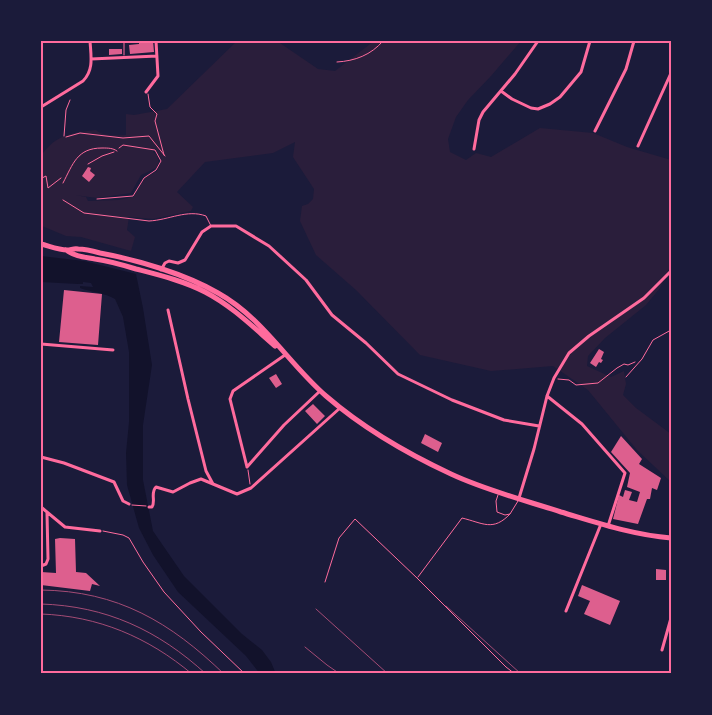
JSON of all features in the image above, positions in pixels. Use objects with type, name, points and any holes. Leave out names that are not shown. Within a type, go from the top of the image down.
[{"type":"main road","points":[[41,244],[66,250],[74,256],[96,259],[160,276],[191,286],[217,299],[247,321],[341,408],[382,437],[452,474],[499,492],[601,524],[647,536],[671,538]]},
{"type":"main road","points":[[66,250],[77,248],[102,253],[162,270],[205,286],[234,302],[265,330],[285,355]]},
{"type":"street","points":[[41,106],[88,76],[91,59],[90,41]]},
{"type":"street","points":[[146,92],[158,76],[156,41]]},
{"type":"street","points":[[474,149],[479,120],[483,112],[538,41]]},
{"type":"street","points":[[501,91],[512,99],[531,108],[538,109],[550,104],[560,97],[581,72],[590,41]]},
{"type":"street","points":[[595,131],[626,69],[634,41]]},
{"type":"street","points":[[91,59],[157,56]]},
{"type":"street","points":[[638,146],[671,73]]},
{"type":"street","points":[[160,276],[165,263],[169,261],[178,263],[185,260],[202,232],[211,226],[236,226],[269,246],[306,280],[332,314],[398,374],[452,400],[504,420],[539,426]]},
{"type":"street","points":[[519,498],[547,396],[554,378],[569,353],[589,336],[644,298],[671,272]]},
{"type":"street","points":[[168,310],[206,471],[212,484]]},
{"type":"street","points":[[41,344],[113,350]]},
{"type":"street","points":[[248,467],[230,399],[233,391],[285,355]]},
{"type":"street","points":[[248,467],[284,425],[321,391]]},
{"type":"street","points":[[547,396],[582,424],[625,473],[608,526]]},
{"type":"street","points":[[149,507],[152,507],[154,504],[153,494],[156,487],[172,492],[201,479],[237,494],[251,488],[341,408]]},
{"type":"street","points":[[41,457],[64,463],[114,482],[122,501],[129,504]]},
{"type":"street","points":[[41,507],[65,527],[100,531]]},
{"type":"street","points":[[41,566],[46,564],[48,559],[47,512]]},
{"type":"street","points":[[566,611],[601,524]]},
{"type":"street","points":[[662,650],[671,618]]},
{"type":"lane","points":[[124,41],[124,58]]},
{"type":"lane","points":[[63,183],[76,157],[84,151],[94,148],[116,150]]},
{"type":"lane","points":[[63,200],[70,206],[87,214],[149,221],[195,213],[206,216],[211,226]]},
{"type":"lane","points":[[626,377],[642,359],[653,340],[671,330]]},
{"type":"lane","points":[[499,492],[496,501],[497,512],[505,515],[510,514]]},
{"type":"lane","points":[[417,578],[462,518],[491,525],[502,522],[510,514],[519,498]]},
{"type":"lane","points":[[325,582],[339,538],[355,519],[515,674]]},
{"type":"path","points":[[338,62],[362,57],[383,41]]},
{"type":"path","points":[[70,100],[66,110],[65,136],[76,133],[123,138],[149,136],[165,156],[155,121],[157,114],[150,107],[150,100],[146,92]]},
{"type":"path","points":[[88,164],[123,145],[154,150],[161,161],[156,170],[144,178],[133,196],[97,199]]},
{"type":"path","points":[[41,173],[42,178],[46,176],[48,188],[61,178]]},
{"type":"path","points":[[554,378],[569,380],[576,385],[598,383],[624,364],[631,364],[642,359]]},
{"type":"path","points":[[248,467],[251,488]]},
{"type":"path","points":[[129,504],[149,507]]},
{"type":"path","points":[[100,531],[123,535],[129,538],[142,562],[164,592],[201,632],[245,674]]},
{"type":"shaded area","points":[[237,41],[277,41],[318,69],[335,71],[374,41],[521,41],[468,100],[456,117],[448,139],[450,152],[466,160],[476,153],[491,157],[540,128],[593,133],[627,147],[671,160],[671,265],[660,288],[646,305],[605,338],[588,356],[587,366],[611,377],[624,371],[626,384],[623,395],[636,408],[671,434],[671,482],[637,450],[588,390],[553,366],[491,371],[420,355],[356,290],[316,255],[300,221],[302,206],[308,204],[313,199],[314,189],[293,157],[295,142],[273,153],[205,162],[177,192],[193,207],[191,211],[153,219],[129,217],[127,230],[135,237],[131,251],[81,237],[66,236],[42,226],[41,156],[53,143],[65,136],[96,130],[106,135],[126,135],[126,114],[134,115],[167,109]],"holes":[[[154,148],[162,160],[157,171],[145,178],[133,197],[118,200],[88,201],[86,197],[75,195],[97,198],[131,193],[141,175],[156,168],[159,162],[157,155],[153,152]]]},
{"type":"shaded area","points":[[41,256],[84,261],[136,274],[152,365],[143,425],[143,480],[153,531],[184,576],[242,634],[262,650],[271,662],[276,674],[260,674],[246,656],[178,592],[153,555],[139,528],[127,485],[129,352],[123,317],[115,299],[80,288],[80,286],[93,287],[91,283],[41,282]]},
{"type":"building","points":[[139,41],[153,41],[154,52],[130,54],[129,45],[139,44]]},
{"type":"building","points":[[109,49],[122,49],[122,54],[109,55]]},
{"type":"building","points":[[88,167],[91,168],[90,171],[95,175],[89,182],[82,176]]},
{"type":"building","points":[[64,290],[102,294],[98,345],[59,342]]},
{"type":"building","points":[[599,349],[604,352],[601,359],[603,360],[596,367],[590,363]]},
{"type":"building","points":[[276,374],[282,384],[276,388],[269,378]]},
{"type":"building","points":[[313,404],[325,416],[317,424],[305,411]]},
{"type":"building","points":[[425,434],[442,443],[438,452],[421,443]]},
{"type":"building","points":[[621,436],[642,459],[639,464],[661,478],[657,490],[652,488],[650,499],[647,499],[638,524],[613,519],[619,495],[623,497],[625,490],[632,492],[629,500],[637,502],[640,492],[627,487],[630,473],[611,452]]},
{"type":"building","points":[[55,539],[75,539],[76,572],[86,573],[100,586],[92,584],[90,591],[41,585],[41,572],[56,573]]},
{"type":"building","points":[[656,569],[666,570],[666,580],[656,580]]},
{"type":"building","points":[[582,585],[620,601],[610,625],[584,614],[590,601],[578,596]]},
{"type":"railway","points":[[41,590],[94,596],[119,603],[141,613],[183,639],[224,674]]},
{"type":"railway","points":[[41,604],[87,610],[109,615],[130,623],[169,645],[206,674]]},
{"type":"railway","points":[[446,606],[521,674]]},
{"type":"railway","points":[[316,609],[388,674]]},
{"type":"railway","points":[[41,614],[82,619],[121,631],[158,649],[192,674]]},
{"type":"railway","points":[[305,647],[340,674]]}]
